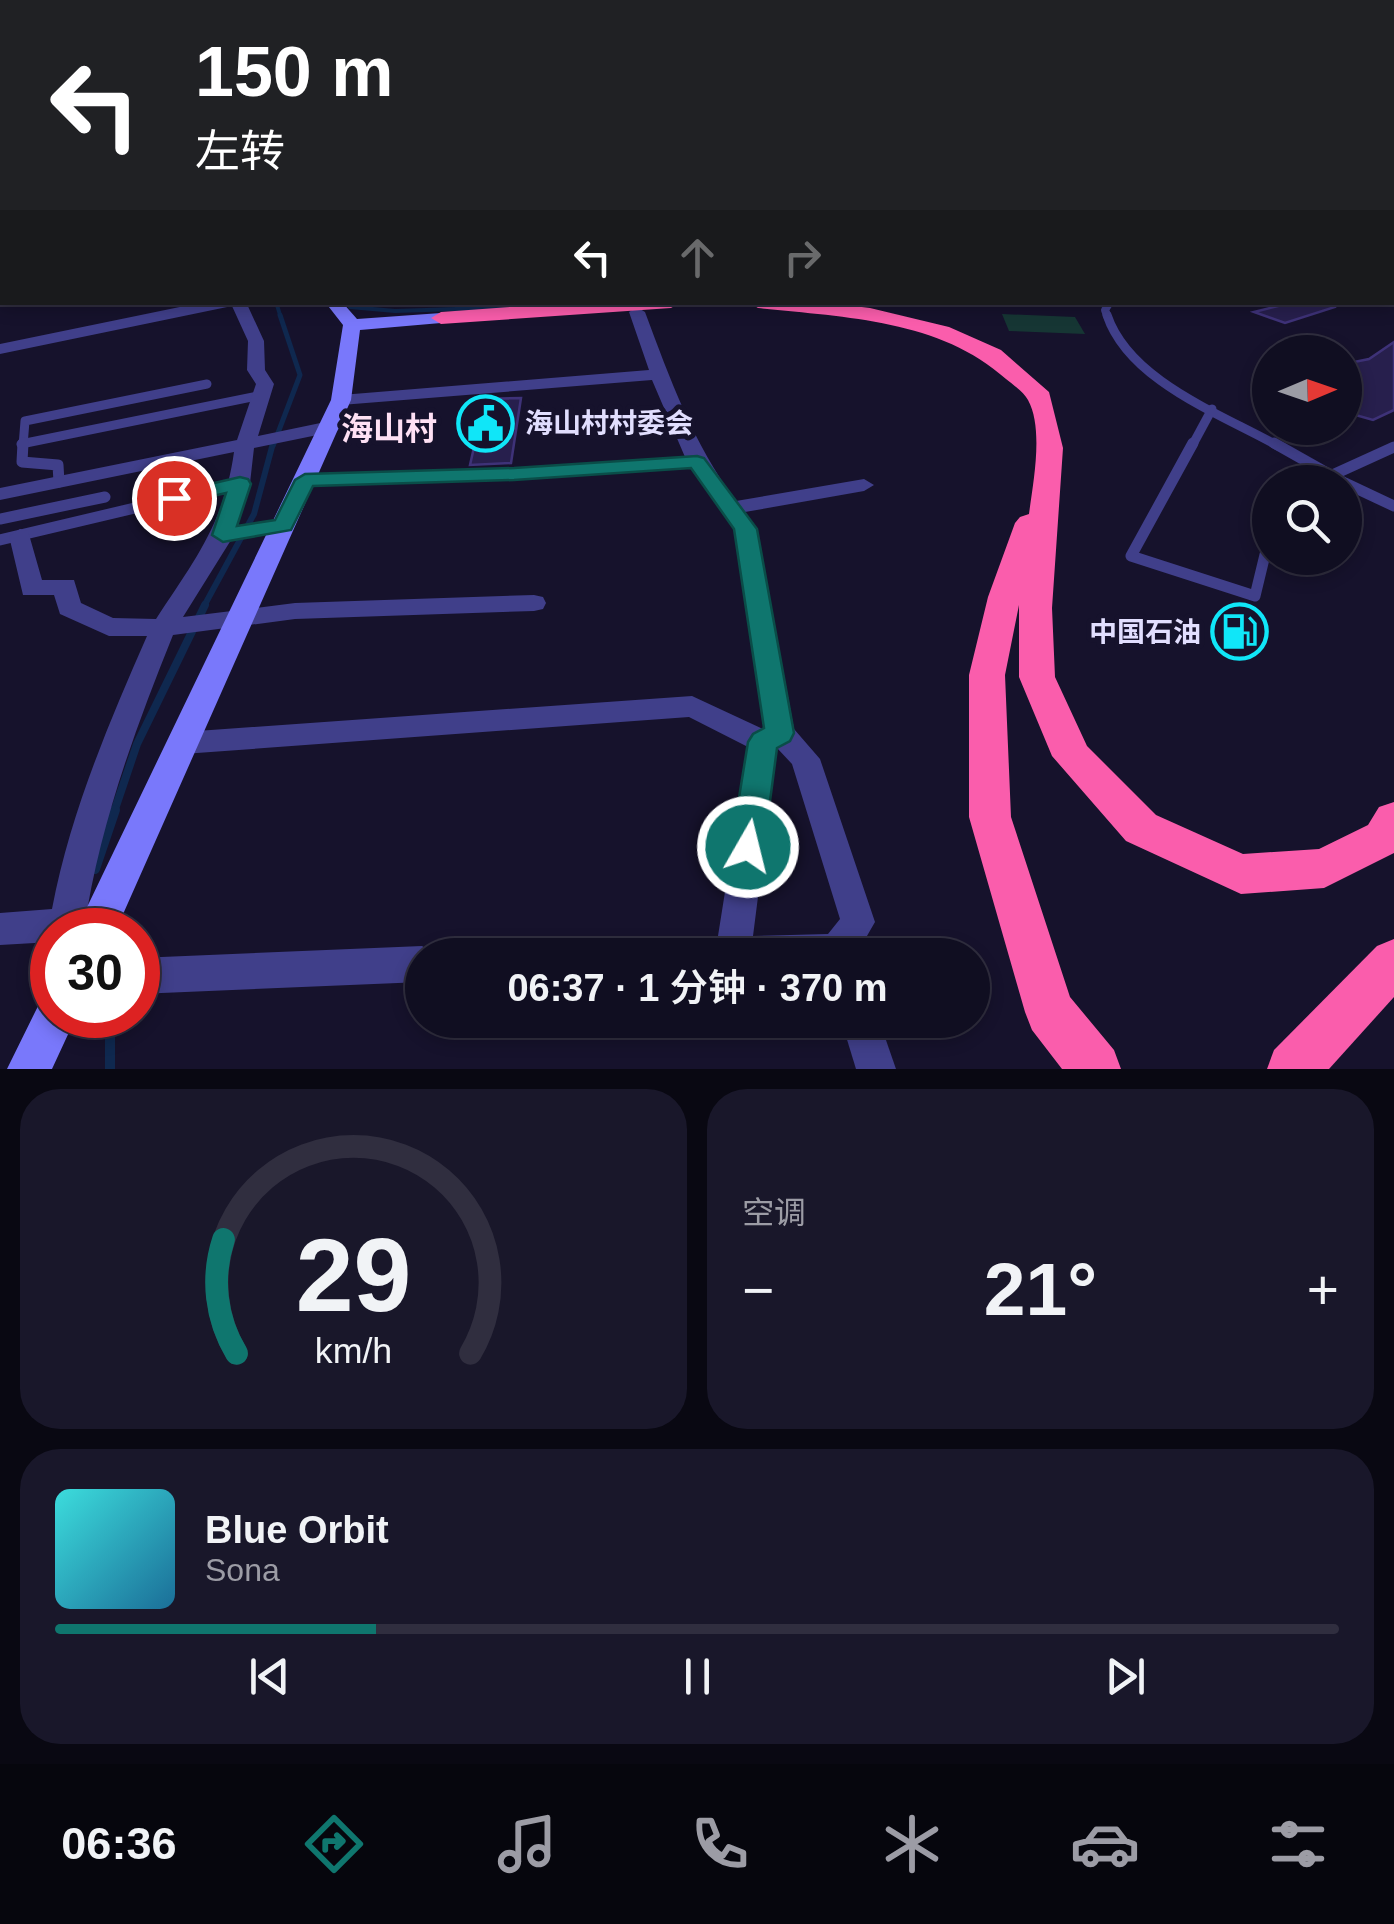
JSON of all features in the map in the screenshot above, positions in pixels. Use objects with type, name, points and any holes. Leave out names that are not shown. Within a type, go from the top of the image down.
[{"type":"highway","points":[[441,318],[628,305]]},
{"type":"highway","points":[[786,305],[870,314],[941,332],[992,354],[1040,396],[1050,448],[1034,608],[1038,677],[1072,756],[1141,828],[1241,874],[1324,868],[1383,838],[1394,820]]},
{"type":"highway","points":[[1044,482],[1004,596],[987,675],[990,817],[1050,1012],[1094,1069]]},
{"type":"highway","points":[[1293,1069],[1394,962]]},
{"type":"street","points":[[0,349],[214,305]]},
{"type":"street","points":[[76,908],[75,876],[112,749],[170,627],[226,534],[255,443],[265,384],[256,370],[260,349],[256,336],[242,317],[239,305]]},
{"type":"street","points":[[88,908],[183,743],[225,622],[272,527],[305,480],[330,427],[341,400],[352,324],[336,305]]},
{"type":"street","points":[[631,306],[697,462],[746,529],[771,738],[735,938]]},
{"type":"street","points":[[352,324],[441,318]]},
{"type":"street","points":[[341,400],[660,374]]},
{"type":"street","points":[[0,494],[330,427]]},
{"type":"street","points":[[305,480],[514,474],[697,462]]},
{"type":"street","points":[[732,508],[864,485]]},
{"type":"street","points":[[226,534],[272,527]]},
{"type":"street","points":[[10,538],[32,590],[65,586],[69,608],[109,628],[225,622],[294,610],[534,603]]},
{"type":"street","points":[[183,743],[692,706],[771,738],[805,758],[858,922],[848,938]]},
{"type":"street","points":[[0,929],[30,929]]},
{"type":"street","points":[[160,975],[405,965]]},
{"type":"street","points":[[29,1069],[44,1038]]},
{"type":"street","points":[[866,1038],[876,1069]]},
{"type":"lane","points":[[1108,305],[1105,310],[1112,335],[1132,361],[1311,465]]},
{"type":"lane","points":[[59,482],[58,464],[22,462],[25,421],[207,384]]},
{"type":"lane","points":[[22,444],[264,394]]},
{"type":"lane","points":[[1212,409],[1131,556],[1256,596],[1261,575]]},
{"type":"lane","points":[[1354,465],[1394,447]]},
{"type":"lane","points":[[102,473],[108,513]]},
{"type":"lane","points":[[10,538],[240,484]]},
{"type":"lane","points":[[1362,491],[1394,506]]},
{"type":"lane","points":[[0,519],[105,497]]},
{"type":"green space","points":[[1002,314],[1075,317],[1085,334],[1009,331]]},
{"type":"building","points":[[1282,305],[1335,307],[1285,323],[1254,312]]},
{"type":"building","points":[[1394,342],[1394,410],[1373,420],[1362,417],[1362,360]]},
{"type":"building","points":[[521,398],[511,463],[470,465],[485,399]]},
{"type":"waterway","points":[[277,305],[281,318]]},
{"type":"waterway","points":[[350,307],[395,311],[514,307]]},
{"type":"waterway","points":[[273,446],[300,375],[281,318]]},
{"type":"waterway","points":[[203,608],[254,514],[273,443]]},
{"type":"waterway","points":[[114,812],[137,744],[205,605]]},
{"type":"waterway","points":[[95,869],[115,810]]},
{"type":"waterway","points":[[110,1038],[110,1069]]},
{"type":"place","name":"海山村村委会","points":[[486,423]]},
{"type":"place","name":"中国石油","points":[[1240,632]]},
{"type":"district","name":"海山村","points":[[389,429]]},
{"type":"route","points":[[174,498],[240,484],[223,535],[283,525],[305,480],[514,474],[697,462],[746,529],[780,733],[763,742],[748,847]]}]
